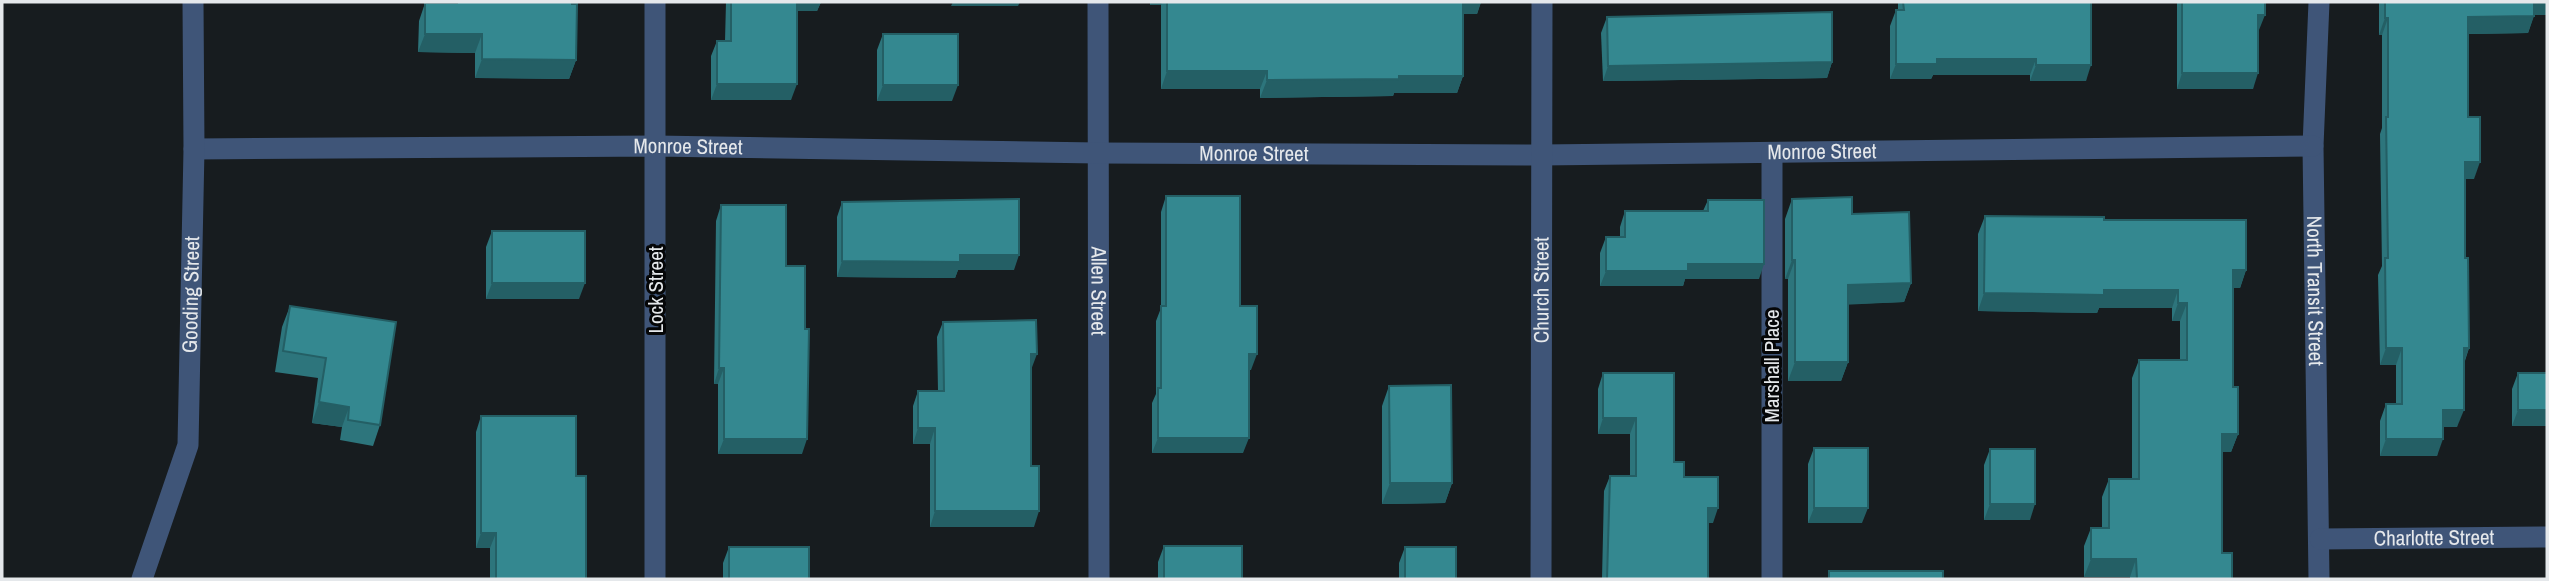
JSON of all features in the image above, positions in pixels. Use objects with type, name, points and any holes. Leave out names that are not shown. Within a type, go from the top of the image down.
[{"type":"street","name":"Gooding Street","points":[[142,579],[188,445],[194,149],[193,2]]},
{"type":"street","name":"Lock Street","points":[[655,579],[656,2]]},
{"type":"street","name":"Allen Street","points":[[1098,2],[1099,579]]},
{"type":"street","name":"Church Street","points":[[1541,579],[1542,2]]},
{"type":"street","name":"North Transit Street","points":[[2319,2],[2313,146],[2319,579]]},
{"type":"street","name":"Monroe Street","points":[[194,149],[656,146],[1098,153],[1541,155],[2313,146]]},
{"type":"street","name":"Marshall Place","points":[[1772,153],[1772,579]]},
{"type":"street","name":"Charlotte Street","points":[[2320,538],[2547,537]]},
{"type":"building","points":[[731,2],[797,2],[797,84],[717,84],[717,41],[731,41]]},
{"type":"building","points":[[1167,2],[1463,2],[1463,76],[1267,80],[1267,71],[1167,71]]},
{"type":"building","points":[[1903,2],[2091,2],[2091,65],[2036,65],[2036,59],[1937,59],[1937,64],[1896,64],[1896,10],[1904,10]]},
{"type":"building","points":[[2182,2],[2265,2],[2265,15],[2258,15],[2258,73],[2182,73]]},
{"type":"building","points":[[2385,2],[2534,2],[2534,16],[2468,17],[2468,117],[2480,117],[2480,162],[2465,162],[2469,348],[2464,348],[2464,410],[2443,410],[2443,439],[2386,439],[2386,404],[2402,404],[2402,348],[2386,348],[2388,18],[2385,18]]},
{"type":"building","points":[[425,3],[577,4],[576,60],[482,59],[482,34],[425,34]]},
{"type":"building","points":[[1832,12],[1832,62],[1608,66],[1607,17]]},
{"type":"building","points":[[883,34],[958,34],[958,85],[883,85]]},
{"type":"building","points":[[1166,196],[1240,196],[1240,306],[1257,306],[1257,354],[1249,354],[1249,438],[1158,438],[1161,306],[1166,306]]},
{"type":"building","points":[[1852,197],[1852,214],[1909,212],[1911,283],[1848,285],[1848,362],[1795,362],[1792,199]]},
{"type":"building","points":[[1019,199],[1019,255],[960,255],[960,262],[842,261],[842,202]]},
{"type":"building","points":[[1708,200],[1764,200],[1764,264],[1688,264],[1688,271],[1606,271],[1606,237],[1625,237],[1625,211],[1708,211]]},
{"type":"building","points":[[721,205],[786,205],[786,266],[805,266],[805,329],[809,329],[807,439],[724,439],[724,368],[719,368]]},
{"type":"building","points":[[1985,216],[2104,217],[2104,220],[2246,220],[2246,270],[2233,270],[2233,387],[2238,387],[2238,434],[2222,434],[2222,553],[2232,553],[2232,579],[2137,579],[2136,559],[2091,559],[2091,528],[2109,528],[2109,479],[2139,479],[2139,360],[2187,360],[2187,303],[2178,303],[2178,290],[2104,290],[2104,295],[1984,293]]},
{"type":"building","points":[[492,231],[585,231],[585,283],[492,283]]},
{"type":"building","points":[[290,306],[396,322],[380,425],[348,420],[349,407],[319,402],[326,358],[283,351]]},
{"type":"building","points":[[1036,320],[1037,354],[1031,354],[1031,466],[1039,466],[1039,511],[935,511],[935,428],[918,428],[918,391],[944,391],[943,322]]},
{"type":"building","points":[[1603,373],[1674,373],[1674,462],[1684,462],[1684,477],[1718,477],[1718,508],[1708,508],[1708,579],[1607,579],[1610,476],[1636,476],[1636,418],[1603,418]]},
{"type":"building","points":[[2518,373],[2547,373],[2547,410],[2518,410]]},
{"type":"building","points":[[1451,385],[1452,483],[1390,483],[1389,386]]},
{"type":"building","points":[[481,416],[576,416],[576,476],[586,476],[586,579],[496,579],[496,533],[481,533]]},
{"type":"building","points":[[1814,448],[1868,448],[1868,508],[1814,508]]},
{"type":"building","points":[[1990,449],[2035,449],[2035,504],[1990,504]]},
{"type":"building","points":[[1164,546],[1242,546],[1242,579],[1164,579]]},
{"type":"building","points":[[729,547],[809,547],[809,579],[729,579]]},
{"type":"building","points":[[1405,547],[1456,547],[1456,579],[1405,579]]},
{"type":"building","points":[[1829,571],[1943,571],[1943,579],[1829,579]]}]
